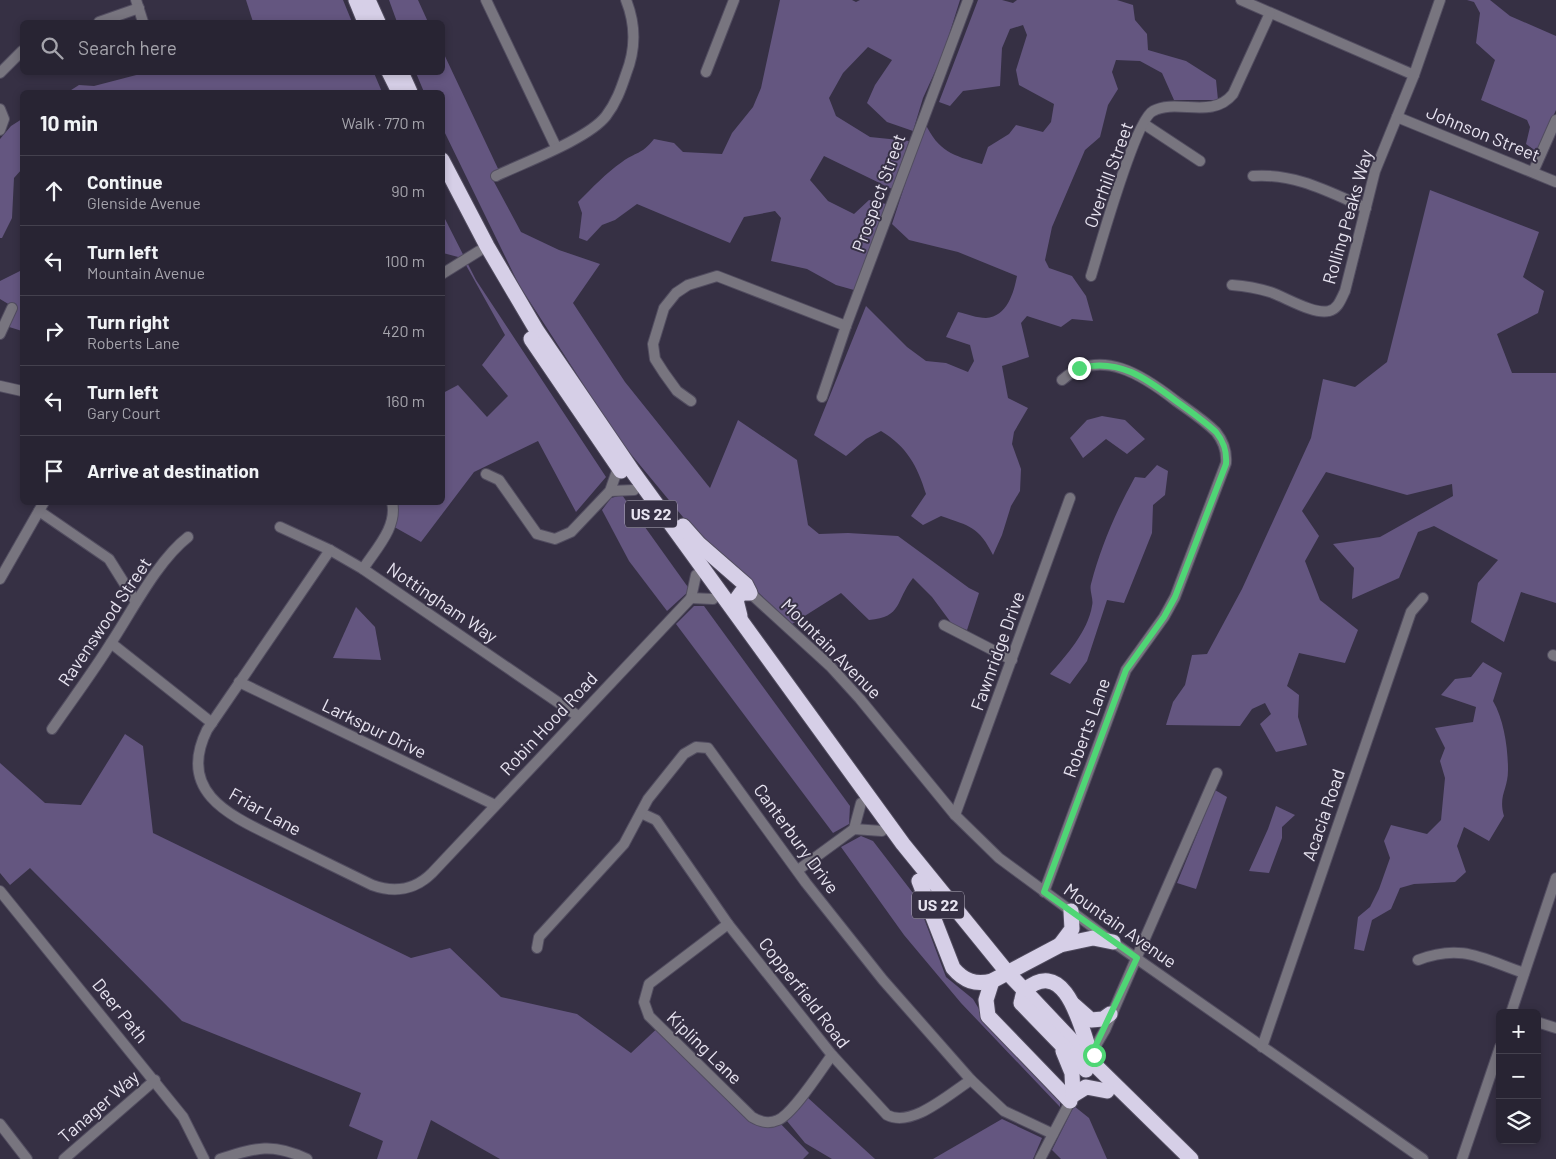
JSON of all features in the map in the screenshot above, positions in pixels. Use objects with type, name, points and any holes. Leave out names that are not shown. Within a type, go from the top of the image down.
[{"type":"highway","points":[[356,0],[364,20]]},
{"type":"highway","points":[[368,0],[378,20]]},
{"type":"highway","points":[[375,0],[379,20]]},
{"type":"highway","points":[[390,75],[398,90]]},
{"type":"highway","points":[[402,75],[409,90]]},
{"type":"highway","name":"US 22","points":[[445,166],[487,246],[537,331],[633,472],[999,977]]},
{"type":"highway","name":"US 22","points":[[445,188],[479,251],[538,351],[618,468],[919,881],[999,977],[1094,1064],[1191,1159]]},
{"type":"highway","points":[[633,472],[699,544],[746,585],[750,593],[741,594],[736,597],[736,607],[743,622]]},
{"type":"highway","points":[[919,881],[953,968],[959,976],[969,981],[982,983],[999,977],[1060,945],[1093,938],[1113,942]]},
{"type":"highway","points":[[1060,945],[1072,929],[1071,911]]},
{"type":"highway","points":[[999,977],[986,1000],[988,1016],[1072,1098]]},
{"type":"highway","points":[[1024,999],[1038,983],[1056,984],[1067,991],[1094,1064]]},
{"type":"highway","name":"US 22","points":[[1024,999],[1061,1045],[1177,1159]]},
{"type":"highway","points":[[1073,1004],[1091,1020],[1103,1019],[1110,1014]]},
{"type":"highway","points":[[1061,1045],[1072,1073],[1072,1098]]},
{"type":"highway","points":[[1072,1098],[1086,1087],[1107,1091]]},
{"type":"street","points":[[486,0],[556,148]]},
{"type":"street","points":[[496,176],[556,148],[595,127],[606,117],[617,97],[632,59],[634,48],[633,23],[626,0]]},
{"type":"street","points":[[706,72],[734,0]]},
{"type":"street","name":"Prospect Street","points":[[822,397],[846,326],[968,0]]},
{"type":"street","points":[[1241,0],[1414,75]]},
{"type":"street","name":"Rolling Peaks Way","points":[[1232,285],[1251,287],[1272,293],[1317,311],[1331,311],[1337,307],[1345,291],[1375,171],[1414,75],[1440,0]]},
{"type":"street","points":[[103,20],[137,4],[143,20]]},
{"type":"street","name":"Overhill Street","points":[[1091,276],[1135,140],[1144,124],[1153,111],[1218,106],[1227,102],[1233,94],[1270,13]]},
{"type":"street","points":[[0,73],[20,53]]},
{"type":"street","points":[[0,109],[4,119],[0,130]]},
{"type":"street","name":"Johnson Street","points":[[1398,116],[1556,182]]},
{"type":"street","points":[[1533,172],[1556,120]]},
{"type":"street","points":[[1144,124],[1200,161]]},
{"type":"street","points":[[1253,176],[1274,175],[1298,179],[1366,208]]},
{"type":"street","points":[[445,272],[479,251]]},
{"type":"street","points":[[692,401],[677,391],[664,374],[655,359],[653,344],[664,308],[676,293],[688,285],[717,276],[846,326]]},
{"type":"street","points":[[0,334],[12,308]]},
{"type":"street","name":"Roberts Lane","points":[[1044,892],[1126,670],[1164,617],[1175,597],[1226,464],[1225,444],[1209,426],[1143,377],[1128,370],[1112,366],[1087,366],[1069,374],[1062,380]]},
{"type":"street","points":[[0,386],[20,391]]},
{"type":"street","points":[[486,474],[500,480],[537,534],[549,538],[563,537],[571,532],[610,491],[618,468]]},
{"type":"street","points":[[610,491],[634,490]]},
{"type":"street","name":"Fawnridge Drive","points":[[955,815],[1070,498]]},
{"type":"street","points":[[363,569],[392,523],[392,505]]},
{"type":"street","points":[[0,579],[42,507],[109,559],[136,602]]},
{"type":"street","name":"Nottingham Way","points":[[280,527],[330,550],[363,569],[578,716]]},
{"type":"street","name":"Ravenswood Street","points":[[52,728],[111,644],[136,602],[173,552],[188,537]]},
{"type":"street","name":"Friar Lane","points":[[330,550],[212,723],[201,743],[199,769],[208,794],[226,813],[382,889],[398,890],[414,885],[432,872]]},
{"type":"street","points":[[696,575],[691,598],[713,599]]},
{"type":"street","name":"Mountain Avenue","points":[[750,593],[830,666],[860,699],[955,815],[993,853],[1113,942],[1423,1159]]},
{"type":"street","name":"Robin Hood Road","points":[[432,872],[691,598]]},
{"type":"street","name":"Acacia Road","points":[[1262,1047],[1411,612],[1423,598]]},
{"type":"street","points":[[944,624],[1012,660]]},
{"type":"street","points":[[111,644],[212,723]]},
{"type":"street","name":"Larkspur Drive","points":[[239,682],[495,805]]},
{"type":"street","name":"Canterbury Drive","points":[[537,948],[539,937],[624,844],[658,785],[684,754],[696,747],[708,748],[798,870],[883,980],[971,1080],[1004,1111],[1053,1134]]},
{"type":"street","points":[[1094,1064],[1095,1047],[1105,1030],[1110,1014],[1137,958],[1217,773]]},
{"type":"street","points":[[798,870],[854,829],[861,803]]},
{"type":"street","name":"Copperfield Road","points":[[641,812],[656,820],[728,924],[832,1055],[882,1112],[898,1119],[916,1115],[971,1080]]},
{"type":"street","points":[[854,829],[882,831]]},
{"type":"street","points":[[1512,1009],[1556,878]]},
{"type":"street","name":"Deer Path","points":[[0,890],[155,1080],[191,1130],[204,1159]]},
{"type":"street","name":"Kipling Lane","points":[[728,924],[649,984],[644,1002],[649,1016],[752,1117],[762,1121],[779,1120],[788,1113],[832,1055]]},
{"type":"street","points":[[1418,960],[1443,952],[1463,952],[1524,973]]},
{"type":"street","points":[[1541,1023],[1556,1028]]},
{"type":"street","points":[[1462,1159],[1498,1054]]},
{"type":"street","name":"Tanager Way","points":[[64,1159],[155,1080]]},
{"type":"street","points":[[1040,1159],[1072,1098]]},
{"type":"street","points":[[0,1124],[27,1159]]},
{"type":"street","points":[[220,1159],[257,1148],[268,1147],[290,1151],[307,1159]]},
{"type":"shaded area","points":[[246,0],[343,0],[351,20],[252,20]]},
{"type":"shaded area","points":[[389,0],[418,0],[427,20],[396,20]]},
{"type":"shaded area","points":[[780,0],[852,0],[856,2],[860,0],[960,0],[943,54],[923,98],[913,131],[887,122],[867,103],[875,85],[892,60],[868,47],[843,73],[829,98],[836,116],[870,137],[909,141],[892,189],[824,156],[810,180],[828,201],[854,214],[869,200],[886,204],[854,290],[836,285],[807,269],[771,261],[781,218],[775,211],[744,217],[730,243],[637,204],[615,220],[602,225],[587,241],[579,238],[582,213],[578,202],[610,171],[642,151],[654,139],[674,143],[683,152],[722,154],[732,133],[753,107],[761,88]]},
{"type":"shaded area","points":[[978,0],[1002,0],[1013,3],[1017,0],[1117,0],[1133,5],[1135,20],[1147,34],[1148,50],[1186,61],[1216,80],[1218,100],[1174,100],[1162,73],[1140,61],[1116,60],[1112,72],[1118,89],[1108,105],[1100,137],[1085,150],[1052,227],[1045,260],[1049,268],[1072,276],[1086,296],[1093,321],[1072,319],[1061,327],[1027,316],[1021,323],[1029,357],[1002,366],[1008,398],[1028,408],[1014,432],[1012,444],[1021,469],[1020,491],[1011,506],[1002,535],[993,555],[983,538],[967,525],[941,516],[923,525],[911,516],[926,494],[910,458],[890,437],[881,431],[866,439],[846,456],[814,435],[866,306],[907,347],[926,361],[946,363],[968,372],[974,361],[970,345],[946,337],[958,312],[983,318],[993,317],[1008,303],[1014,289],[1017,276],[958,252],[909,240],[892,224],[925,123],[930,133],[941,146],[954,155],[982,164],[988,147],[1009,134],[1016,125],[1043,132],[1051,122],[1054,104],[1019,85],[1016,70],[1027,35],[1023,25],[1010,29],[1002,48],[1000,86],[963,91],[950,106],[939,102]]},
{"type":"shaded area","points":[[1467,0],[1490,0],[1510,16],[1556,36],[1556,110],[1537,152],[1526,144],[1530,127],[1527,120],[1481,100],[1495,60],[1476,43],[1480,13],[1474,2]]},
{"type":"shaded area","points":[[445,56],[501,175],[493,180],[521,232],[559,250],[600,264],[573,303],[625,382],[710,488],[738,420],[797,460],[808,525],[819,534],[848,533],[898,536],[969,588],[979,593],[967,630],[952,624],[932,597],[913,578],[897,606],[888,615],[869,620],[841,593],[792,624],[702,540],[620,441],[519,285],[445,133],[445,90],[423,90],[417,75],[445,75]]},
{"type":"shaded area","points":[[136,75],[375,75],[381,90],[71,90],[79,85],[94,86]]},
{"type":"shaded area","points":[[20,120],[20,171],[14,178],[12,218],[2,238],[0,238],[0,139],[11,126]]},
{"type":"shaded area","points":[[1430,190],[1539,232],[1523,277],[1544,291],[1538,313],[1497,334],[1512,373],[1556,373],[1556,603],[1521,592],[1504,642],[1471,622],[1478,583],[1498,560],[1434,526],[1418,532],[1399,578],[1352,599],[1354,568],[1333,544],[1380,537],[1453,496],[1452,484],[1407,495],[1326,472],[1302,511],[1319,536],[1305,561],[1320,600],[1358,630],[1345,663],[1299,653],[1287,686],[1299,695],[1298,717],[1307,745],[1276,752],[1260,724],[1271,714],[1265,703],[1252,709],[1240,726],[1166,725],[1173,702],[1185,685],[1192,655],[1207,654],[1242,589],[1311,438],[1323,379],[1355,387],[1387,362]]},
{"type":"shaded area","points":[[445,219],[476,280],[606,477],[576,512],[538,441],[474,472],[421,542],[389,524],[393,505],[445,505],[445,392],[458,385],[487,417],[508,396],[482,365],[505,335],[462,258],[445,254]]},
{"type":"shaded area","points":[[20,271],[20,330],[6,326],[15,308],[0,299],[0,281]]},
{"type":"shaded area","points":[[1102,416],[1125,420],[1145,439],[1127,454],[1106,439],[1083,458],[1070,438],[1087,420]]},
{"type":"shaded area","points":[[1157,465],[1168,471],[1165,495],[1153,505],[1152,533],[1124,603],[1107,600],[1087,661],[1070,684],[1050,674],[1076,643],[1086,625],[1092,603],[1091,587],[1099,556],[1128,490],[1135,477],[1145,478]]},
{"type":"shaded area","points":[[622,495],[690,590],[667,611],[629,561],[602,510],[611,498]]},
{"type":"shaded area","points":[[694,606],[704,606],[850,806],[849,824],[833,833],[676,624]]},
{"type":"shaded area","points":[[356,607],[375,627],[381,660],[333,658]]},
{"type":"shaded area","points":[[1483,662],[1502,673],[1493,701],[1503,725],[1507,753],[1508,777],[1502,803],[1504,816],[1489,841],[1464,827],[1457,846],[1466,872],[1455,882],[1414,884],[1400,888],[1391,909],[1372,920],[1364,951],[1354,949],[1358,917],[1370,907],[1379,889],[1390,858],[1384,841],[1391,825],[1427,834],[1441,820],[1445,778],[1440,761],[1445,748],[1435,728],[1473,722],[1476,707],[1441,695],[1455,679],[1471,677]]},
{"type":"shaded area","points":[[125,734],[143,746],[153,833],[411,958],[450,948],[501,997],[577,1014],[631,1053],[663,1023],[753,1116],[775,1118],[809,1153],[803,1159],[500,1159],[431,1120],[417,1159],[377,1159],[383,1141],[349,1126],[361,1093],[182,1021],[30,868],[10,885],[0,873],[0,763],[45,803],[81,805]]},
{"type":"shaded area","points":[[1215,790],[1227,797],[1196,889],[1177,883]]},
{"type":"shaded area","points":[[1276,806],[1295,815],[1282,827],[1282,838],[1269,873],[1249,871],[1268,829]]},
{"type":"shaded area","points":[[861,836],[873,841],[916,897],[946,977],[973,999],[985,1019],[1060,1099],[1060,1107],[961,1003],[904,935],[841,847]]},
{"type":"shaded area","points":[[807,1097],[875,1159],[832,1159],[805,1143],[787,1121]]},
{"type":"shaded area","points":[[1074,1106],[1089,1118],[1107,1159],[1061,1159],[1052,1150]]},
{"type":"shaded area","points":[[1002,1119],[1042,1138],[1033,1159],[933,1159]]},
{"type":"route","points":[[1079,368],[1095,365],[1121,367],[1143,377],[1216,432],[1225,444],[1227,454],[1226,464],[1175,597],[1164,617],[1126,670],[1044,892],[1137,958],[1110,1014],[1105,1030],[1095,1047],[1094,1055]]}]
